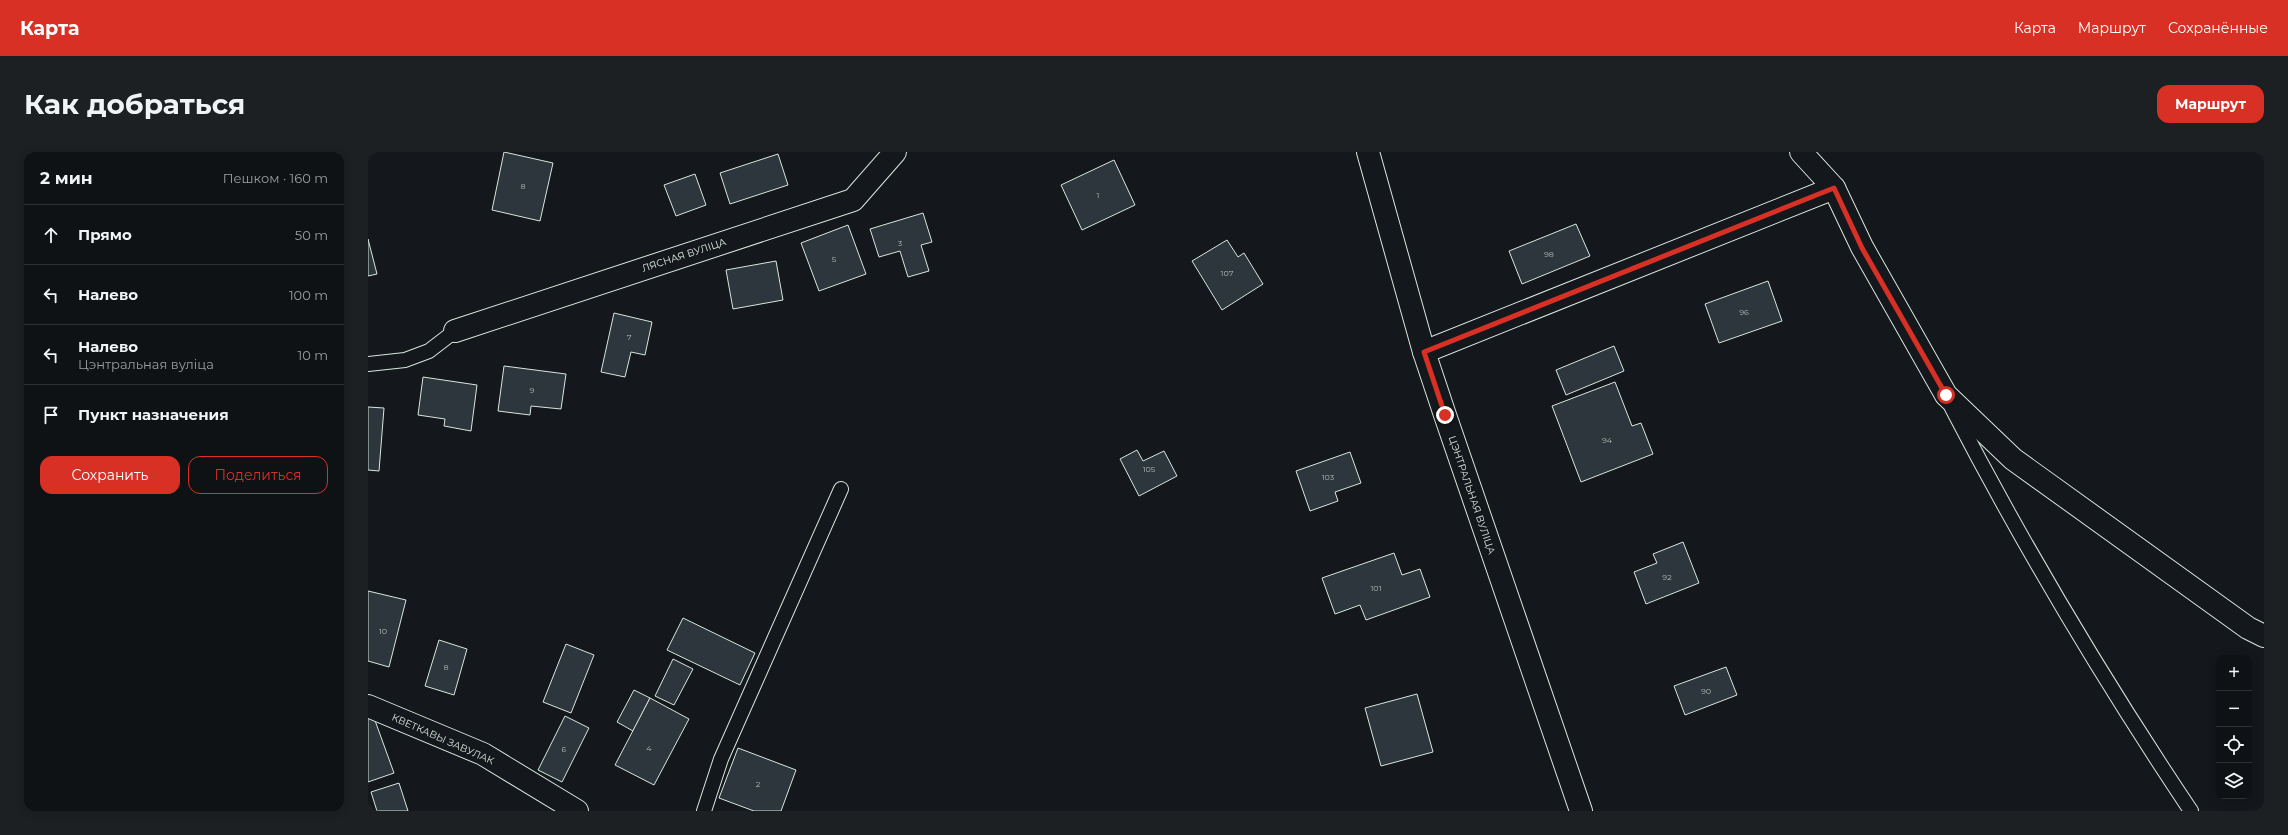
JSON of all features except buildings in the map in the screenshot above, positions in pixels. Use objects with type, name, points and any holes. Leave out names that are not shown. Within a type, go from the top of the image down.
[{"type":"street","name":"ЛЯСНАЯ ВУЛІЦА","points":[[455,331],[853,200],[895,152]]},
{"type":"street","name":"ЦЭНТРАЛЬНАЯ ВУЛІЦА","points":[[1368,152],[1424,352],[1581,811]]},
{"type":"street","points":[[1801,152],[1834,188],[1862,248],[1946,395],[2013,459],[2248,628],[2264,636]]},
{"type":"street","points":[[1424,352],[1834,188]]},
{"type":"street","name":"КВЕТКАВЫ ЗАВУЛАК","points":[[368,706],[483,754],[577,811]]},
{"type":"lane","points":[[368,364],[411,358],[429,351],[455,331]]},
{"type":"lane","points":[[1946,395],[2002,504],[2132,722],[2191,811]]},
{"type":"lane","points":[[704,811],[721,759],[841,489]]},
{"type":"route","points":[[1445,415],[1424,352],[1834,188],[1862,248],[1946,395]]}]
